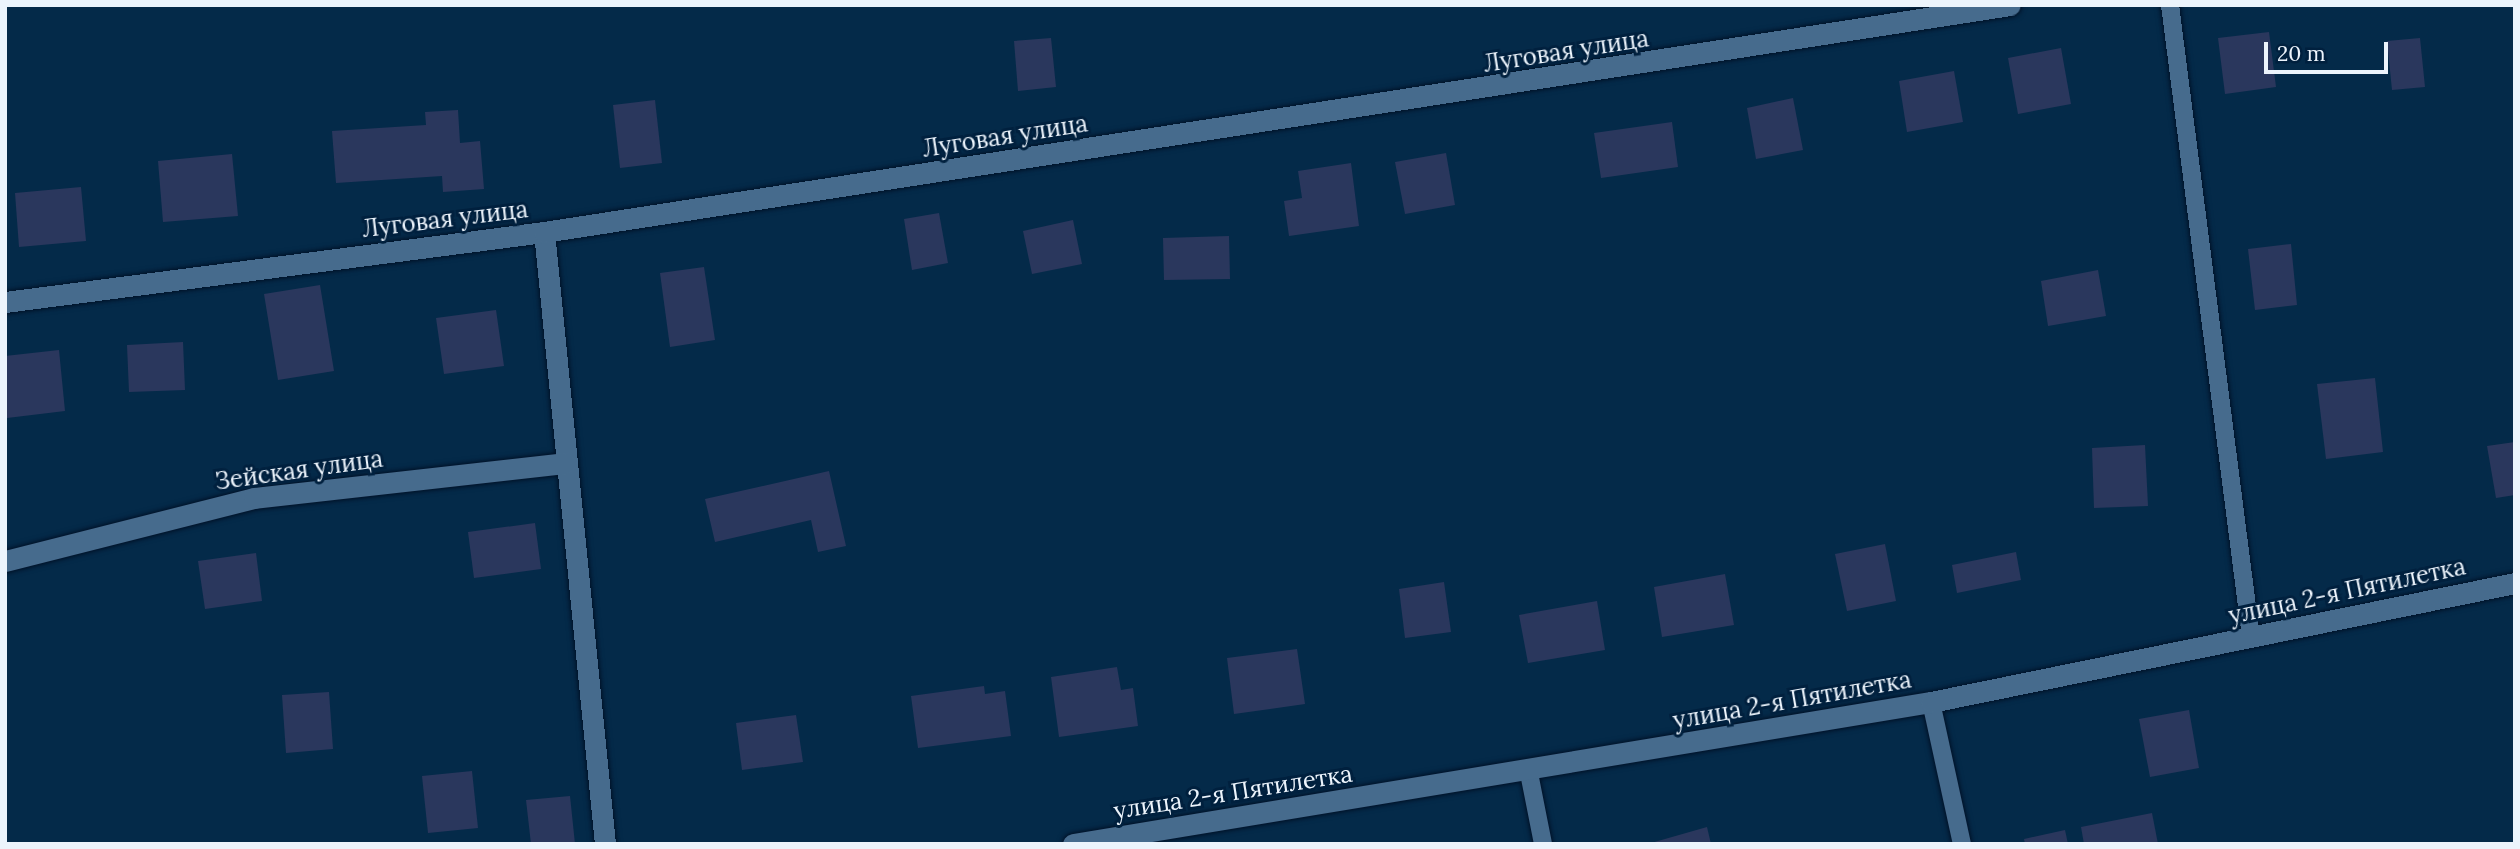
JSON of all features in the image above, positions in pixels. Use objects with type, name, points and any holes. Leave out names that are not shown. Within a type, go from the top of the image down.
[{"type":"street","name":"Луговая улица","points":[[5,302],[544,232],[2010,5]]},
{"type":"street","points":[[544,232],[605,844]]},
{"type":"street","name":"Зейская улица","points":[[5,561],[254,498],[565,463]]},
{"type":"street","name":"улица 2-я Пятилетка","points":[[1073,844],[1530,773],[1931,702],[2515,583]]},
{"type":"lane","points":[[2170,5],[2251,638]]},
{"type":"lane","points":[[1931,702],[1962,844]]},
{"type":"lane","points":[[1530,773],[1543,844]]},
{"type":"building","points":[[2269,32],[2276,87],[2225,94],[2218,38]]},
{"type":"building","points":[[1051,38],[1056,87],[1018,91],[1014,41]]},
{"type":"building","points":[[2420,38],[2425,87],[2392,90],[2387,41]]},
{"type":"building","points":[[2061,48],[2071,104],[2018,114],[2008,58]]},
{"type":"building","points":[[1954,71],[1963,122],[1907,132],[1899,81]]},
{"type":"building","points":[[1793,98],[1803,150],[1756,159],[1747,108]]},
{"type":"building","points":[[655,100],[662,163],[620,168],[613,105]]},
{"type":"building","points":[[458,110],[460,143],[480,141],[484,189],[443,192],[442,176],[336,183],[332,131],[426,125],[425,112]]},
{"type":"building","points":[[1672,122],[1678,167],[1601,178],[1594,133]]},
{"type":"building","points":[[1446,153],[1455,205],[1405,214],[1395,162]]},
{"type":"building","points":[[232,154],[238,216],[163,222],[158,161]]},
{"type":"building","points":[[1351,163],[1359,226],[1289,236],[1284,201],[1302,198],[1298,171]]},
{"type":"building","points":[[81,187],[86,241],[19,247],[15,193]]},
{"type":"building","points":[[939,213],[948,263],[912,270],[904,219]]},
{"type":"building","points":[[1073,220],[1082,264],[1032,274],[1023,231]]},
{"type":"building","points":[[1229,236],[1230,279],[1164,280],[1163,238]]},
{"type":"building","points":[[2291,244],[2297,305],[2255,310],[2248,249]]},
{"type":"building","points":[[704,267],[715,340],[670,347],[660,273]]},
{"type":"building","points":[[2098,270],[2106,316],[2048,326],[2041,281]]},
{"type":"building","points":[[320,285],[334,371],[278,380],[264,294]]},
{"type":"building","points":[[496,310],[504,366],[444,374],[436,318]]},
{"type":"building","points":[[183,342],[185,390],[129,392],[127,345]]},
{"type":"building","points":[[59,350],[65,411],[7,418],[5,356]]},
{"type":"building","points":[[2375,378],[2383,452],[2326,459],[2317,384]]},
{"type":"building","points":[[2515,442],[2515,495],[2496,498],[2487,446]]},
{"type":"building","points":[[2145,445],[2148,506],[2094,508],[2092,448]]},
{"type":"building","points":[[829,471],[846,546],[818,552],[811,520],[715,542],[705,499]]},
{"type":"building","points":[[535,523],[541,569],[474,578],[468,532]]},
{"type":"building","points":[[1885,544],[1896,601],[1847,611],[1835,554]]},
{"type":"building","points":[[2016,552],[2021,580],[1957,593],[1952,565]]},
{"type":"building","points":[[256,553],[262,601],[205,609],[198,561]]},
{"type":"building","points":[[1725,574],[1734,625],[1662,637],[1654,587]]},
{"type":"building","points":[[1444,582],[1451,632],[1405,638],[1399,589]]},
{"type":"building","points":[[1597,601],[1605,650],[1528,663],[1519,615]]},
{"type":"building","points":[[1297,649],[1305,704],[1234,714],[1227,658]]},
{"type":"building","points":[[1117,667],[1121,690],[1133,688],[1138,726],[1059,737],[1051,677]]},
{"type":"building","points":[[984,686],[985,694],[1005,691],[1011,736],[918,748],[911,696]]},
{"type":"building","points":[[329,692],[333,749],[286,753],[282,695]]},
{"type":"building","points":[[2189,710],[2199,768],[2150,777],[2139,719]]},
{"type":"building","points":[[796,715],[803,762],[742,770],[736,723]]},
{"type":"building","points":[[472,771],[478,828],[428,833],[422,776]]},
{"type":"building","points":[[570,796],[575,844],[531,844],[526,800]]},
{"type":"building","points":[[2152,813],[2158,844],[2084,844],[2081,827]]},
{"type":"building","points":[[1707,827],[1711,844],[1651,843]]},
{"type":"building","points":[[2065,830],[2068,844],[2025,844],[2024,839]]}]
